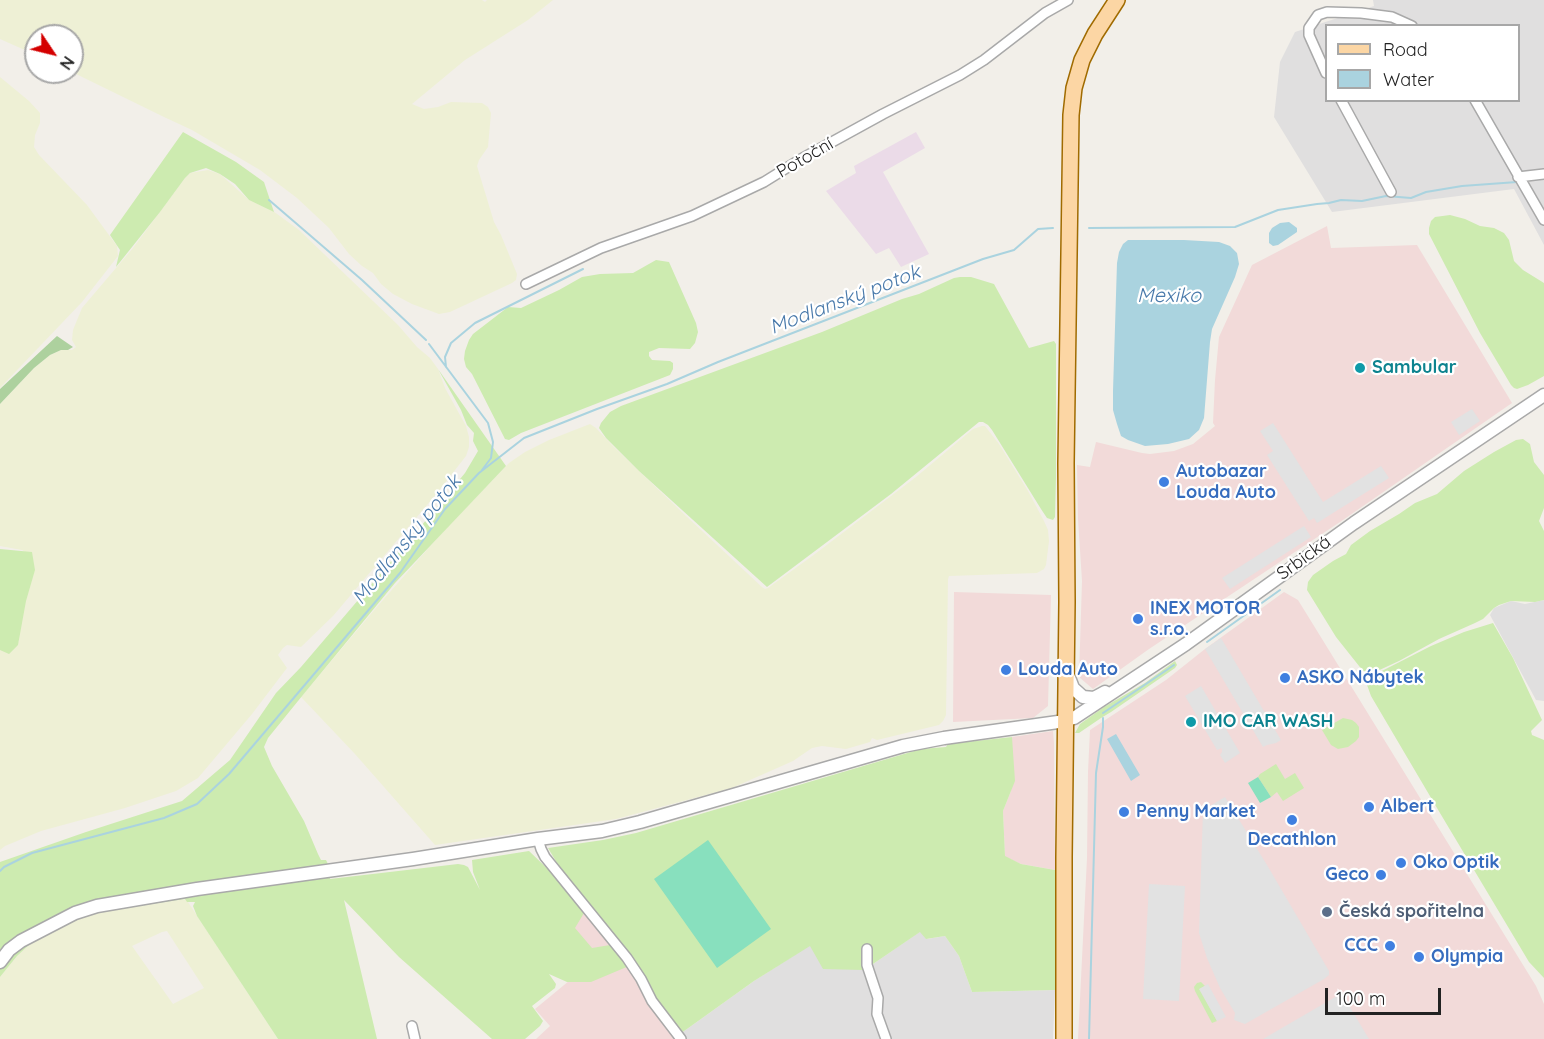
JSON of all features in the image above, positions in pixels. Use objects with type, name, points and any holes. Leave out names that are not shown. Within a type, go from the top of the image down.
[{"type":"main road","points":[[1064,1039],[1066,440],[1072,105],[1079,68],[1113,1]]},
{"type":"street","name":"Potoční","points":[[526,284],[601,248],[692,216],[764,182],[801,159],[976,65],[1068,0]]},
{"type":"street","points":[[1325,71],[1309,35],[1309,28],[1318,15],[1327,12],[1361,13],[1392,17],[1408,24]]},
{"type":"street","points":[[1342,102],[1390,192]]},
{"type":"street","points":[[1476,102],[1544,220]]},
{"type":"street","points":[[1518,177],[1544,174]]},
{"type":"street","name":"Srbická","points":[[0,962],[9,950],[21,941],[75,913],[97,906],[219,886],[602,831],[903,746],[1065,721],[1079,716],[1186,644],[1354,523],[1544,395]]},
{"type":"street","points":[[1065,664],[1073,688],[1078,694],[1087,698],[1094,698],[1118,685],[1131,682]]},
{"type":"street","points":[[538,839],[545,857],[627,958],[652,1001],[681,1039]]},
{"type":"street","points":[[867,949],[867,965],[878,998],[877,1014],[886,1039]]},
{"type":"street","points":[[412,1026],[415,1039]]},
{"type":"shaded area","points":[[1373,0],[1544,0],[1544,245],[1514,189],[1332,212],[1274,117],[1280,62],[1295,32],[1374,6]]},
{"type":"shaded area","points":[[916,132],[925,148],[883,172],[929,254],[901,267],[889,248],[876,254],[826,191],[856,173],[854,166]]},
{"type":"shaded area","points":[[1327,226],[1331,248],[1417,245],[1512,403],[1093,689],[1079,677],[1082,581],[1077,465],[1090,467],[1096,442],[1150,454],[1174,451],[1193,444],[1215,426],[1213,423],[1219,337],[1252,265]]},
{"type":"shaded area","points":[[1472,409],[1480,421],[1459,435],[1451,422]]},
{"type":"shaded area","points":[[1273,423],[1323,502],[1381,466],[1389,478],[1317,523],[1314,518],[1309,521],[1267,455],[1273,451],[1260,431]]},
{"type":"shaded area","points":[[1304,526],[1311,537],[1230,589],[1222,578]]},
{"type":"shaded area","points":[[954,592],[1051,595],[1048,706],[1033,718],[953,722]]},
{"type":"shaded area","name":"Olympia","points":[[1284,592],[1298,600],[1536,986],[1544,1004],[1544,1039],[1078,1039],[1087,858],[1090,730],[1166,680]]},
{"type":"shaded area","points":[[1544,600],[1544,701],[1536,700],[1490,615],[1494,608],[1511,601],[1525,604]]},
{"type":"shaded area","points":[[1221,638],[1281,740],[1276,743],[1263,747],[1205,649]]},
{"type":"shaded area","points":[[1201,686],[1240,753],[1225,763],[1220,755],[1222,748],[1217,750],[1185,696]]},
{"type":"shaded area","points":[[1053,731],[1055,870],[1021,864],[1005,857],[1003,811],[1011,791],[1012,737]]},
{"type":"shaded area","points":[[1225,797],[1329,971],[1329,975],[1324,979],[1245,1024],[1234,1020],[1235,1013],[1220,988],[1199,933],[1203,810]]},
{"type":"shaded area","points":[[1149,884],[1185,886],[1179,1001],[1143,999]]},
{"type":"shaded area","points":[[590,905],[646,979],[684,1039],[536,1039],[550,1026],[535,1009],[575,976],[549,943]]},
{"type":"shaded area","points":[[921,931],[927,939],[945,936],[959,956],[972,992],[1055,990],[1053,1039],[684,1039],[680,1034],[754,981],[810,945],[863,970]]},
{"type":"shaded area","points":[[1208,984],[1226,1017],[1217,1021],[1199,989]]},
{"type":"shaded area","points":[[1337,996],[1340,1001],[1345,999],[1369,1039],[1263,1039]]},
{"type":"green space","points":[[0,0],[482,0],[485,2],[487,0],[553,0],[528,20],[465,60],[412,104],[424,109],[451,102],[482,103],[488,107],[491,113],[488,147],[477,166],[494,222],[517,274],[516,280],[450,312],[439,314],[412,304],[393,294],[381,284],[373,273],[349,254],[329,228],[297,198],[260,170],[192,130],[84,78],[84,24],[24,24],[24,50],[0,39]]},
{"type":"green space","points":[[0,77],[40,113],[34,147],[87,205],[117,246],[118,256],[82,302],[0,388]]},
{"type":"green space","points":[[183,132],[236,162],[264,182],[274,212],[249,200],[235,184],[220,174],[206,168],[190,173],[116,267],[120,250],[110,235]]},
{"type":"green space","points":[[208,170],[220,174],[249,200],[273,211],[299,230],[430,358],[438,369],[445,388],[466,426],[469,447],[466,456],[433,498],[333,616],[301,647],[287,645],[283,648],[278,655],[287,668],[198,778],[176,791],[125,808],[41,831],[0,850],[0,648],[13,648],[19,641],[19,615],[30,555],[22,550],[0,546],[0,404],[34,368],[50,355],[76,347],[72,340],[73,330],[82,308],[133,248],[185,178],[190,173]]},
{"type":"green space","points":[[1450,215],[1504,233],[1509,240],[1514,261],[1523,270],[1544,283],[1544,376],[1528,385],[1517,389],[1511,385],[1480,333],[1429,234],[1431,221],[1435,217]]},
{"type":"green space","points":[[656,260],[669,262],[698,332],[695,343],[690,349],[659,348],[649,352],[652,360],[673,363],[670,375],[521,433],[509,440],[505,439],[472,374],[466,367],[465,351],[473,334],[508,307],[521,308],[582,277],[633,273]]},
{"type":"green space","points":[[960,277],[971,277],[994,284],[1029,348],[1054,341],[1056,344],[1056,477],[1053,520],[1047,518],[992,430],[988,425],[979,422],[891,494],[767,587],[639,471],[599,428],[610,412],[621,406],[822,332]]},
{"type":"green space","points":[[57,336],[73,347],[50,355],[34,368],[0,404],[0,389]]},
{"type":"green space","points":[[438,369],[506,466],[395,583],[268,738],[264,747],[272,766],[304,821],[321,860],[326,860],[329,866],[330,879],[458,864],[468,867],[480,890],[473,872],[472,860],[529,851],[554,875],[584,913],[575,928],[592,948],[610,945],[629,966],[591,982],[567,982],[549,974],[556,984],[555,988],[532,1006],[543,1021],[540,1026],[525,1039],[492,1039],[399,957],[344,900],[377,1039],[278,1039],[197,916],[193,906],[195,902],[187,902],[185,899],[93,913],[30,944],[0,977],[0,862],[182,801],[230,760],[276,693],[301,667],[465,473],[478,451],[473,441],[474,433],[467,425]]},
{"type":"green space","points":[[590,424],[765,589],[916,477],[973,429],[985,426],[1028,491],[1048,530],[1046,565],[1037,573],[949,576],[946,715],[939,725],[877,740],[872,738],[870,742],[846,749],[822,746],[812,748],[793,761],[732,788],[616,819],[435,845],[301,697],[447,527],[509,463],[549,440]]},
{"type":"green space","points":[[1523,439],[1530,444],[1534,462],[1544,475],[1544,508],[1539,521],[1544,531],[1544,600],[1511,601],[1499,605],[1483,619],[1399,661],[1373,673],[1363,671],[1336,637],[1307,590],[1308,582],[1313,575],[1346,554],[1351,545],[1370,531],[1415,503],[1437,494],[1464,471],[1494,452],[1516,440]]},
{"type":"green space","points":[[0,549],[32,552],[35,570],[26,601],[18,645],[9,654],[0,650]]},
{"type":"green space","points":[[1493,623],[1513,658],[1542,720],[1531,731],[1532,735],[1544,740],[1544,978],[1529,962],[1371,696],[1367,685],[1370,677],[1431,646]]},
{"type":"green space","points":[[1175,661],[1177,665],[1175,668],[1079,733],[1075,733],[1080,724]]},
{"type":"green space","points":[[1343,718],[1356,723],[1359,727],[1359,737],[1348,747],[1338,749],[1331,745],[1322,730]]},
{"type":"green space","points":[[1012,737],[1015,781],[1003,811],[1005,856],[1021,864],[1055,870],[1055,990],[972,992],[959,956],[945,936],[926,939],[920,932],[863,970],[823,969],[810,946],[754,981],[680,1034],[655,999],[646,979],[548,848],[636,833],[921,749]]},
{"type":"green space","points":[[1276,764],[1285,779],[1295,773],[1304,788],[1283,801],[1277,792],[1271,797],[1258,777]]},
{"type":"green space","points":[[1258,777],[1271,797],[1260,803],[1248,783]]},
{"type":"green space","points":[[708,840],[771,929],[717,968],[654,879]]},
{"type":"green space","points":[[186,899],[278,1039],[0,1039],[0,977],[30,944],[93,913]],"holes":[[[167,931],[204,988],[173,1004],[132,946]]]},
{"type":"green space","points":[[1201,982],[1205,986],[1200,989],[1217,1021],[1212,1023],[1195,991],[1194,987]]},
{"type":"water","points":[[1289,222],[1297,228],[1297,232],[1278,245],[1273,246],[1269,243],[1269,233],[1272,228],[1280,223]]},
{"type":"water","name":"Mexiko","points":[[1128,240],[1219,242],[1230,246],[1237,253],[1239,264],[1235,277],[1212,329],[1204,418],[1199,430],[1189,439],[1145,446],[1121,436],[1117,424],[1113,410],[1113,391],[1117,263],[1119,252]]},
{"type":"water","points":[[1116,734],[1140,775],[1131,781],[1107,739]]},
{"type":"waterway","name":"Modlanský potok","points":[[1089,228],[1235,227],[1278,210],[1341,200],[1362,201],[1386,196],[1411,198],[1426,192],[1462,186],[1517,182]]},
{"type":"waterway","points":[[269,200],[362,280],[426,340]]},
{"type":"waterway","name":"Modlanský potok","points":[[0,871],[32,853],[164,818],[197,804],[229,774],[400,573],[445,509],[479,473],[524,438],[983,259],[1014,250],[1038,229],[1053,228]]},
{"type":"waterway","points":[[446,367],[445,357],[451,343],[475,323],[583,269]]},
{"type":"waterway","points":[[429,344],[488,423],[493,442],[491,458],[482,470]]},
{"type":"waterway","points":[[1207,642],[1280,590]]},
{"type":"waterway","points":[[1103,713],[1174,665]]},
{"type":"waterway","points":[[1089,1039],[1096,773],[1103,718]]},
{"type":"place","name":"Sambular","points":[[1360,368]]},
{"type":"place","name":"Autobazar Louda Auto","points":[[1164,482]]},
{"type":"place","name":"INEX MOTOR s.r.o.","points":[[1138,619]]},
{"type":"place","name":"Louda Auto","points":[[1006,670]]},
{"type":"place","name":"ASKO Nábytek","points":[[1285,678]]},
{"type":"place","name":"IMO CAR WASH","points":[[1191,722]]},
{"type":"place","name":"Albert","points":[[1369,807]]},
{"type":"place","name":"Penny Market","points":[[1124,812]]},
{"type":"place","name":"Decathlon","points":[[1292,820]]},
{"type":"place","name":"Oko Optik","points":[[1401,863]]},
{"type":"place","name":"Geco","points":[[1381,875]]},
{"type":"place","name":"Česká spořitelna","points":[[1327,912]]},
{"type":"place","name":"CCC","points":[[1390,946]]},
{"type":"place","name":"Olympia","points":[[1419,957]]}]
